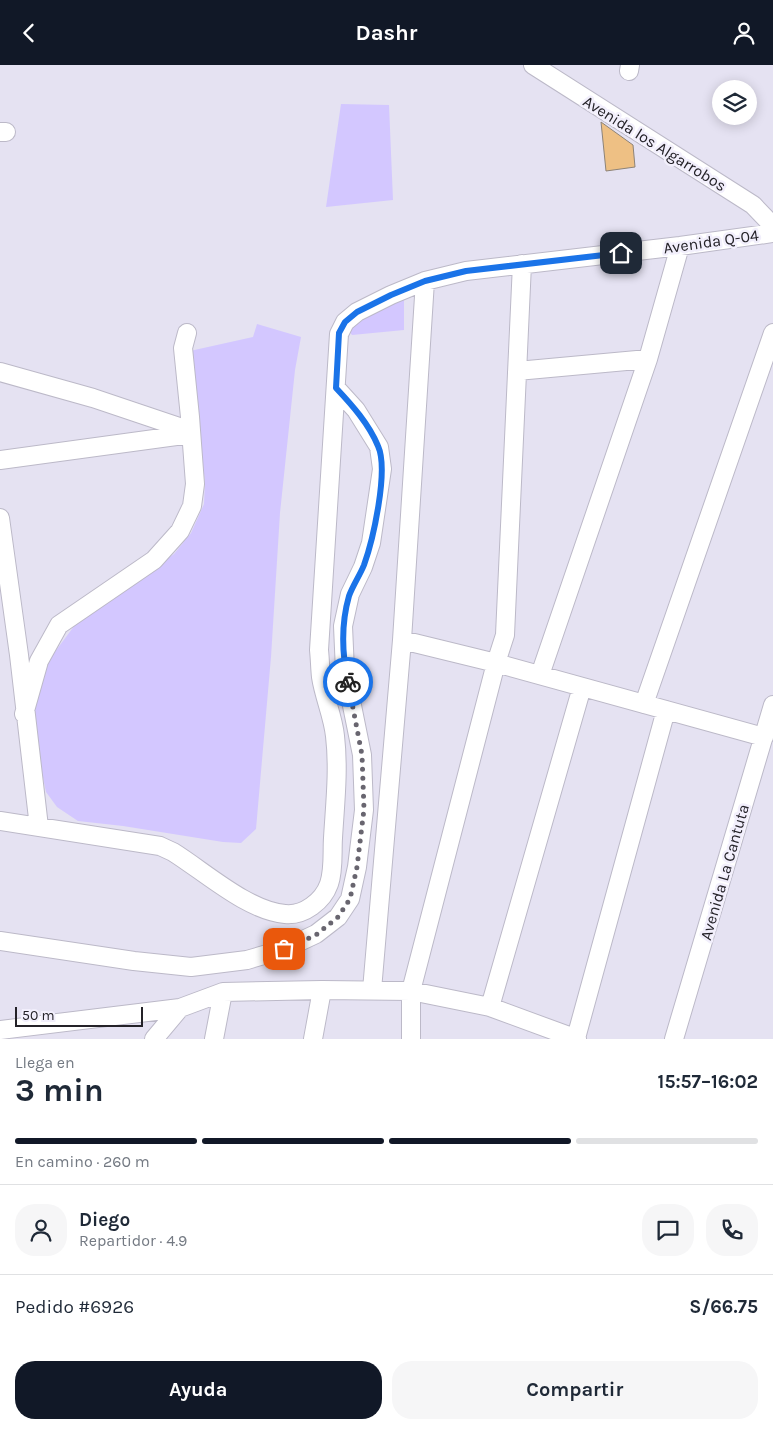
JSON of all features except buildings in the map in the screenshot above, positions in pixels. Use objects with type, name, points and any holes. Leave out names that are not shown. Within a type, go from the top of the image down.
[{"type":"street","name":"Avenida los Algarrobos","points":[[532,65],[753,205],[773,226]]},
{"type":"street","name":"Avenida Q-04","points":[[336,388],[339,333],[345,322],[357,312],[425,281],[466,271],[773,233]]},
{"type":"street","points":[[540,675],[648,359],[680,246]]},
{"type":"street","points":[[412,1039],[411,991],[496,663],[505,635],[522,264]]},
{"type":"street","points":[[372,990],[402,640],[425,281]]},
{"type":"street","points":[[24,714],[39,661],[59,625],[154,560],[180,531],[192,506],[195,484],[183,348],[186,333]]},
{"type":"street","points":[[644,704],[773,333]]},
{"type":"street","points":[[517,371],[648,359]]},
{"type":"street","points":[[0,372],[93,398],[191,432]]},
{"type":"street","points":[[0,821],[160,846],[173,852],[256,906],[271,912],[286,915],[296,914],[308,908],[325,893],[331,874],[337,771],[335,734],[321,677],[319,650],[336,388]]},
{"type":"street","points":[[0,941],[134,961],[191,967],[247,960],[284,949],[316,935],[338,917],[350,899],[357,867],[364,809],[362,755],[346,671],[343,626],[350,595],[372,543],[382,469],[379,447],[356,410],[336,388]]},
{"type":"street","points":[[0,460],[191,432]]},
{"type":"street","points":[[0,518],[39,827]]},
{"type":"street","points":[[402,640],[496,663],[764,737]]},
{"type":"street","points":[[490,1007],[582,687]]},
{"type":"street","name":"Avenida La Cantuta","points":[[674,1039],[773,705]]},
{"type":"street","points":[[0,1030],[180,1008],[223,991],[372,990],[411,991],[490,1007],[577,1039],[666,710]]},
{"type":"street","points":[[314,1039],[322,990]]},
{"type":"street","points":[[214,1039],[223,991]]},
{"type":"street","points":[[154,1039],[180,1008]]},
{"type":"shaded area","points":[[341,104],[389,105],[393,200],[326,207]]},
{"type":"shaded area","points":[[404,296],[404,330],[352,335],[347,329]]},
{"type":"shaded area","points":[[257,324],[301,337],[295,370],[280,513],[271,657],[256,829],[241,843],[78,821],[57,807],[46,792],[33,712],[45,665],[75,625],[174,554],[191,533],[204,504],[205,482],[190,351],[253,337]]},
{"type":"way so far","points":[[284,949],[316,935],[338,917],[350,899],[357,867],[364,809],[362,755],[348,682]]},
{"type":"route","points":[[348,682],[343,626],[350,595],[372,543],[382,469],[379,447],[366,424],[336,388],[339,333],[345,322],[357,312],[425,281],[466,271],[621,253]]}]
